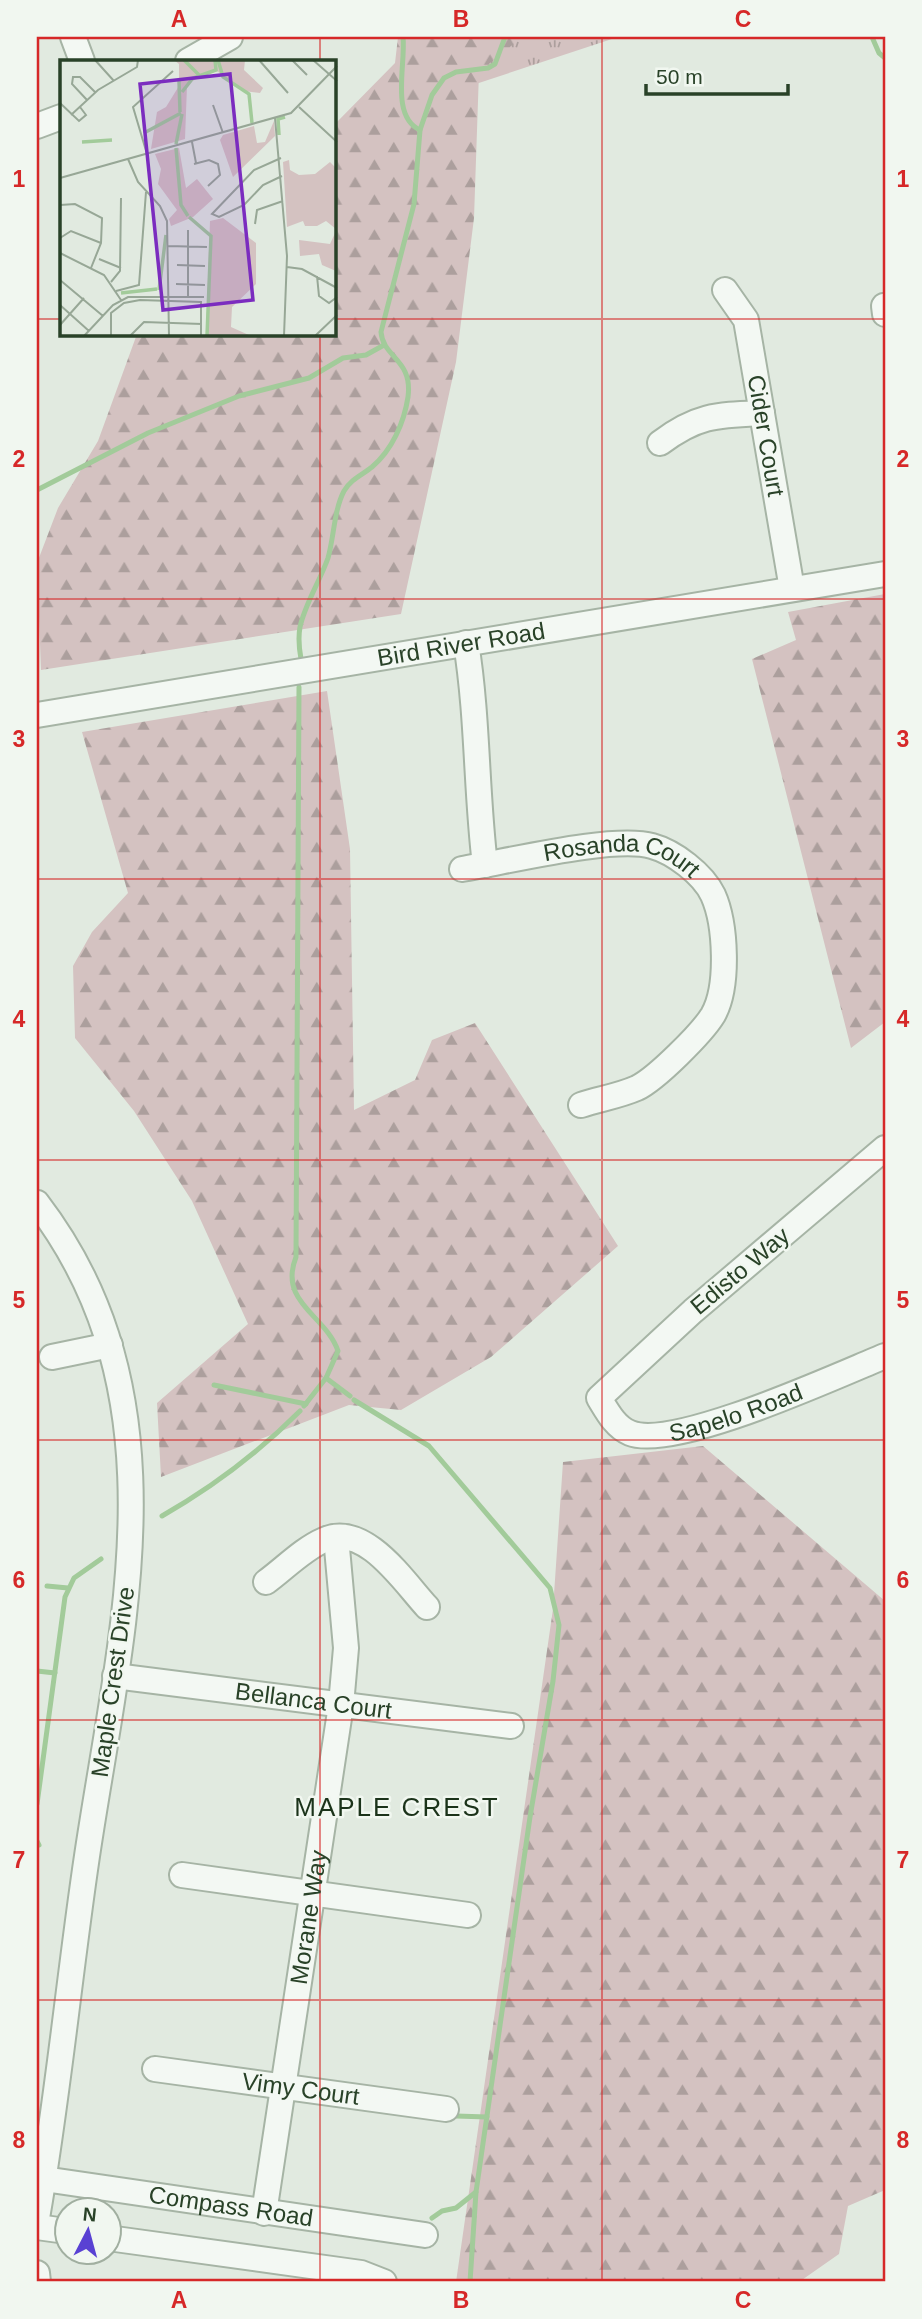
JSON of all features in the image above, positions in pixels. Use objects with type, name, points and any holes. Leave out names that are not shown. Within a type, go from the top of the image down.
[{"type":"street","points":[[73,37],[82,60]]},
{"type":"street","points":[[190,60],[230,37]]},
{"type":"street","points":[[37,126],[60,117]]},
{"type":"street","name":"Cider Court","points":[[725,290],[746,320],[792,589]]},
{"type":"street","points":[[660,443],[684,425],[717,415],[762,413]]},
{"type":"street","name":"Bird River Road","points":[[37,715],[885,574]]},
{"type":"street","name":"Rosanda Court","points":[[466,643],[475,697],[479,817],[473,867],[620,843],[652,846],[688,866],[713,894],[724,942],[723,981],[715,1013],[695,1038],[638,1087],[580,1105]]},
{"type":"street","name":"Edisto Way","points":[[599,1398],[693,1311],[885,1148]]},
{"type":"street","name":"Maple Crest Drive","points":[[37,1203],[79,1265],[110,1345],[126,1412],[132,1468],[130,1560],[40,2179],[37,2218]]},
{"type":"street","points":[[52,1357],[110,1345]]},
{"type":"street","name":"Sapelo Road","points":[[599,1398],[620,1428],[633,1435],[664,1436],[753,1409],[885,1356]]},
{"type":"street","points":[[266,1582],[320,1542],[336,1537],[369,1546],[428,1606]]},
{"type":"street","name":"Morane Way","points":[[264,2213],[341,1705],[346,1648],[336,1537]]},
{"type":"street","name":"Bellanca Court","points":[[115,1676],[511,1726]]},
{"type":"street","points":[[182,1875],[468,1915]]},
{"type":"street","name":"Vimy Court","points":[[155,2069],[446,2109]]},
{"type":"street","name":"Compass Road","points":[[40,2179],[425,2235]]},
{"type":"street","points":[[122,2240],[338,2269],[361,2273],[384,2282]]},
{"type":"street","points":[[37,2273],[38,2282]]},
{"type":"green space","points":[[398,37],[522,37],[479,72],[474,218],[456,362],[401,614],[41,670],[37,563],[58,508],[98,441],[136,336],[336,336],[336,123],[395,63]]},
{"type":"green space","points":[[421,37],[618,37],[418,103]]},
{"type":"green space","points":[[885,594],[885,1022],[851,1048],[752,659],[796,640],[788,612]]},
{"type":"green space","points":[[327,691],[350,849],[354,1110],[415,1080],[432,1040],[475,1023],[618,1246],[491,1357],[401,1410],[349,1405],[161,1477],[157,1403],[248,1324],[192,1201],[134,1111],[75,1038],[73,966],[92,932],[128,893],[82,732]]},
{"type":"green space","points":[[703,1446],[885,1601],[885,2190],[848,2206],[839,2254],[799,2282],[456,2282],[553,1609],[563,1462]]},
{"type":"waterway","points":[[403,37],[402,102],[405,114],[420,130]]},
{"type":"waterway","points":[[301,659],[300,627],[328,558],[341,498],[350,483],[386,453],[406,407],[406,374],[387,348],[381,332],[414,204],[420,130],[432,95],[444,78],[456,72],[488,68],[495,64],[505,37]]},
{"type":"waterway","points":[[872,37],[879,53],[885,58]]},
{"type":"waterway","points":[[37,490],[148,433],[239,396],[309,378],[343,358],[366,355],[384,345]]},
{"type":"waterway","points":[[299,687],[296,1257],[292,1273],[293,1286],[298,1297],[324,1328],[338,1351],[326,1378],[304,1406]]},
{"type":"waterway","points":[[326,1378],[350,1396]]},
{"type":"waterway","points":[[214,1385],[306,1404]]},
{"type":"waterway","points":[[354,1400],[429,1446],[550,1588],[559,1625],[553,1681],[530,1817],[476,2192],[470,2282]]},
{"type":"waterway","points":[[162,1516],[235,1468],[300,1411]]},
{"type":"waterway","points":[[37,1804],[65,1597],[74,1578],[101,1559]]},
{"type":"waterway","points":[[47,1586],[68,1588]]},
{"type":"waterway","points":[[37,1671],[55,1673]]},
{"type":"waterway","points":[[37,1841],[39,1845]]},
{"type":"waterway","points":[[456,2116],[487,2117]]},
{"type":"waterway","points":[[432,2218],[442,2211],[456,2208],[476,2192]]},
{"type":"district","name":"MAPLE CREST","points":[[397,1807]]}]
